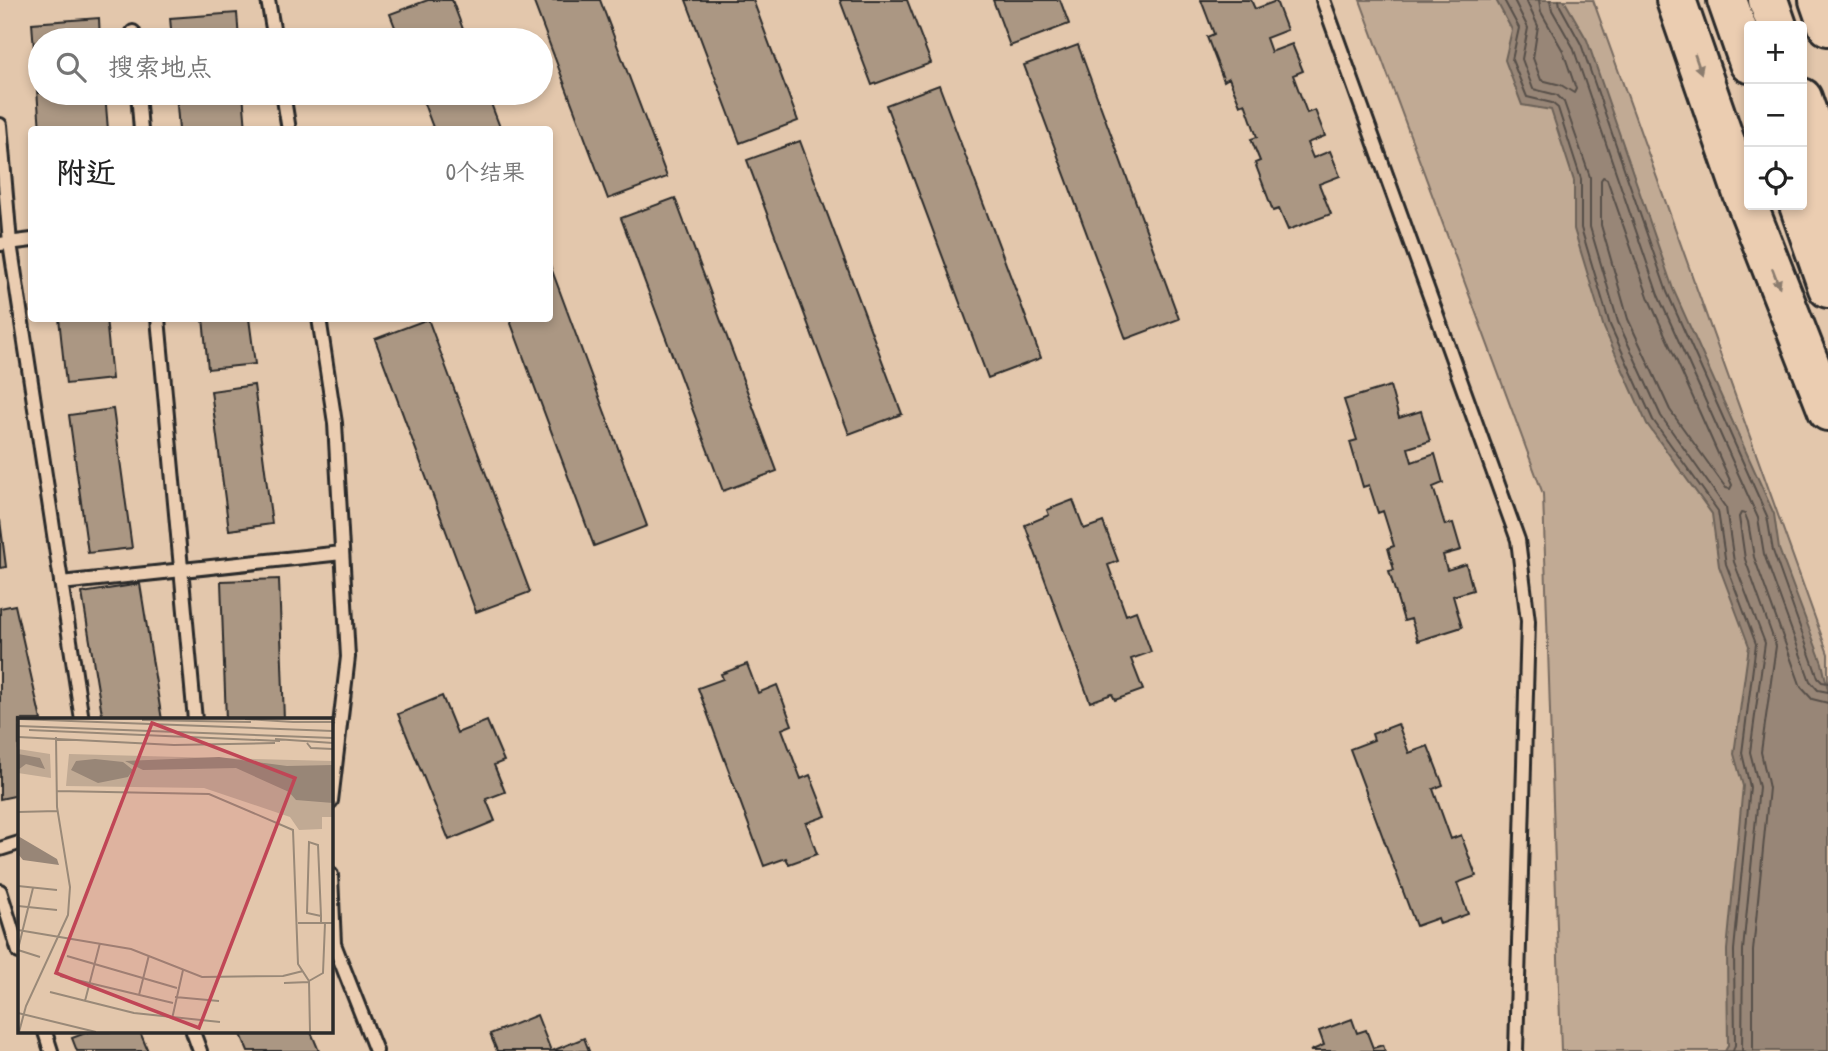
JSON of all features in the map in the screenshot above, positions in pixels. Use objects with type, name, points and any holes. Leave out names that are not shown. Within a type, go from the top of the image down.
[{"type":"main road","points":[[1675,0],[1743,194],[1828,411]]},
{"type":"main road","points":[[1727,0],[1744,49]]},
{"type":"main road","points":[[1747,0],[1754,21]]},
{"type":"main road","points":[[1768,0],[1775,21]]},
{"type":"main road","points":[[1819,0],[1828,26]]},
{"type":"main road","points":[[1807,112],[1828,173]]},
{"type":"main road","points":[[1807,181],[1825,262]]},
{"type":"main road","points":[[1801,210],[1825,262]]},
{"type":"lane","points":[[268,0],[273,28]]},
{"type":"lane","points":[[1323,0],[1518,540],[1528,621],[1516,1051]]},
{"type":"lane","points":[[139,105],[141,126]]},
{"type":"lane","points":[[285,105],[288,126]]},
{"type":"lane","points":[[0,125],[5,243],[82,718]]},
{"type":"lane","points":[[5,243],[28,240]]},
{"type":"lane","points":[[158,322],[195,718]]},
{"type":"lane","points":[[320,322],[335,423],[348,657],[332,793]]},
{"type":"lane","points":[[61,583],[342,552]]},
{"type":"lane","points":[[0,849],[18,843]]},
{"type":"lane","points":[[0,891],[18,949]]},
{"type":"lane","points":[[332,898],[334,944],[376,1051]]},
{"type":"lane","points":[[46,1034],[51,1051]]},
{"type":"lane","points":[[194,1034],[200,1051]]},
{"type":"shaded area","points":[[1360,0],[1593,0],[1828,654],[1828,1051],[1561,1051],[1543,494]]},
{"type":"water","points":[[1496,0],[1564,0],[1587,40],[1673,289],[1774,514],[1779,549],[1822,663],[1828,690],[1828,1051],[1725,1051],[1728,1046],[1727,950],[1743,786],[1734,754],[1749,646],[1719,566],[1712,514],[1647,424],[1604,328],[1574,229],[1574,181],[1551,110],[1522,105],[1505,60],[1512,30]]},
{"type":"building","points":[[428,0],[452,0],[462,28],[395,28],[390,14]]},
{"type":"building","points":[[533,0],[600,0],[667,177],[608,199],[553,53],[553,28],[544,28]]},
{"type":"building","points":[[686,0],[753,0],[798,121],[740,143]]},
{"type":"building","points":[[840,0],[907,0],[931,63],[872,85]]},
{"type":"building","points":[[993,0],[1060,0],[1069,24],[1010,46]]},
{"type":"building","points":[[1201,0],[1251,0],[1255,9],[1276,1],[1287,30],[1266,38],[1271,52],[1292,44],[1303,71],[1293,75],[1307,113],[1315,110],[1325,136],[1307,143],[1313,158],[1330,151],[1340,176],[1319,184],[1331,214],[1288,230],[1279,209],[1273,211],[1255,163],[1260,161],[1251,139],[1257,137],[1245,103],[1240,105],[1229,78],[1224,81],[1207,37],[1214,34]]},
{"type":"building","points":[[237,13],[238,28],[171,28],[170,18]]},
{"type":"building","points":[[99,18],[99,28],[32,28],[32,23]]},
{"type":"building","points":[[1078,45],[1179,319],[1126,339],[1024,65]]},
{"type":"building","points":[[939,85],[1041,358],[988,378],[886,105]]},
{"type":"building","points":[[38,105],[106,105],[108,126],[40,126]]},
{"type":"building","points":[[177,105],[244,105],[246,126],[179,126]]},
{"type":"building","points":[[425,105],[492,105],[499,126],[432,126]]},
{"type":"building","points":[[800,141],[902,414],[849,434],[747,160]]},
{"type":"building","points":[[675,198],[777,471],[723,491],[621,218]]},
{"type":"building","points":[[553,273],[647,526],[594,546],[510,322],[553,322]]},
{"type":"building","points":[[59,322],[106,322],[112,379],[66,384]]},
{"type":"building","points":[[203,322],[250,322],[255,364],[208,369]]},
{"type":"building","points":[[420,322],[429,322],[530,592],[476,612],[375,339]]},
{"type":"building","points":[[254,385],[272,524],[229,530],[211,391]]},
{"type":"building","points":[[1390,386],[1399,418],[1421,411],[1430,441],[1408,448],[1412,462],[1435,454],[1443,483],[1433,487],[1445,525],[1453,523],[1461,550],[1443,555],[1447,570],[1466,564],[1473,590],[1453,596],[1462,627],[1418,641],[1411,619],[1404,621],[1389,571],[1394,570],[1388,548],[1394,546],[1383,511],[1378,513],[1369,485],[1363,487],[1350,442],[1357,440],[1344,400]]},
{"type":"building","points":[[113,409],[132,548],[88,553],[69,415]]},
{"type":"building","points":[[1073,500],[1084,529],[1103,522],[1118,561],[1108,565],[1126,615],[1136,611],[1151,652],[1131,659],[1143,690],[1115,700],[1112,694],[1090,702],[1025,525],[1049,515],[1047,510]]},
{"type":"building","points":[[0,520],[6,567],[0,568]]},
{"type":"building","points":[[279,579],[284,718],[226,718],[221,581]]},
{"type":"building","points":[[140,584],[162,718],[103,718],[82,593]]},
{"type":"building","points":[[15,605],[41,718],[18,718],[18,795],[0,799],[0,608]]},
{"type":"building","points":[[747,664],[758,693],[777,685],[792,725],[782,729],[801,779],[810,775],[826,816],[806,823],[817,854],[789,864],[786,858],[764,866],[698,688],[723,679],[721,674]]},
{"type":"building","points":[[442,696],[457,733],[487,721],[504,761],[494,765],[505,792],[486,799],[495,821],[449,840],[398,714]]},
{"type":"building","points":[[1398,724],[1409,753],[1428,746],[1443,785],[1433,789],[1451,839],[1461,835],[1476,876],[1457,883],[1468,914],[1440,924],[1438,918],[1416,926],[1350,749],[1374,740],[1372,734]]},
{"type":"building","points":[[537,1015],[551,1051],[497,1051],[490,1034]]},
{"type":"building","points":[[1352,1019],[1357,1033],[1366,1030],[1373,1048],[1383,1045],[1385,1051],[1310,1051],[1324,1045],[1319,1031]]},
{"type":"building","points":[[83,1034],[141,1034],[148,1051],[77,1051],[72,1038]]},
{"type":"building","points":[[241,1034],[312,1034],[319,1051],[248,1051]]},
{"type":"building","points":[[584,1038],[589,1051],[552,1051]]}]
